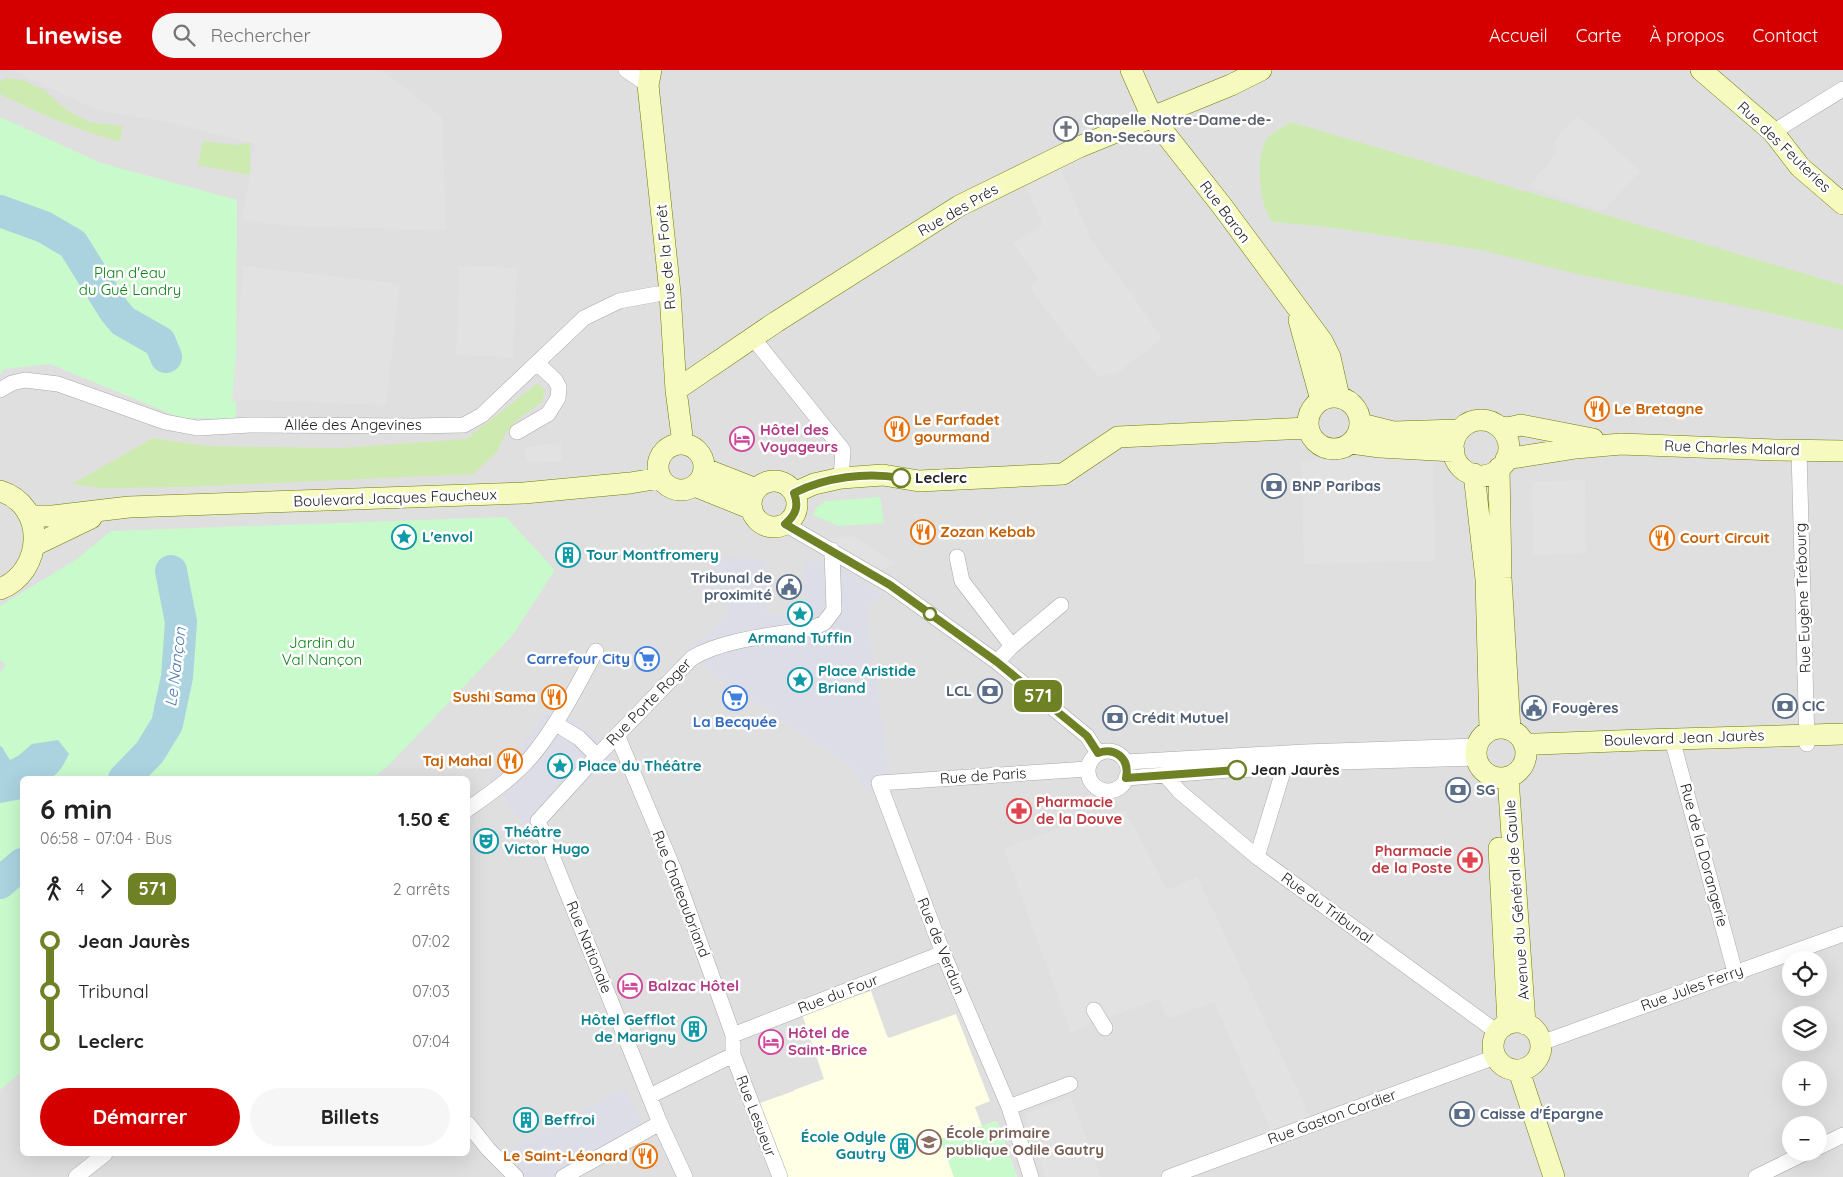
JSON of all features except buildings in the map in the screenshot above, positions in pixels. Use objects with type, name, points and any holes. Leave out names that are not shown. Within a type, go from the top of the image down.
[{"type":"main road","name":"Rue Baron","points":[[1130,70],[1152,117],[1222,206],[1296,308],[1311,358],[1330,398]]},
{"type":"main road","name":"Rue des Prés","points":[[676,390],[959,206],[1079,147],[1231,85],[1261,70]]},
{"type":"main road","name":"Rue des Feuteries","points":[[1702,70],[1773,132],[1800,167],[1843,204]]},
{"type":"main road","name":"Rue de la Forêt","points":[[650,78],[670,293],[676,390],[683,444]]},
{"type":"main road","points":[[1330,398],[1346,399],[1356,409],[1360,424],[1356,438],[1343,448],[1335,450],[1326,449],[1312,439],[1307,420],[1314,405],[1330,398]]},
{"type":"main road","points":[[1360,424],[1393,432],[1460,430],[1475,420],[1484,420],[1493,422],[1506,434],[1509,451],[1503,464],[1491,541],[1500,744],[1520,770],[1502,778],[1482,771],[1500,744]]},
{"type":"main road","name":"Rue Charles Malard","points":[[1500,427],[1508,428],[1521,425],[1579,442],[1843,452]]},
{"type":"main road","points":[[794,493],[814,484],[841,478],[883,475],[919,481],[1064,474],[1118,437],[1308,428]]},
{"type":"main road","points":[[1460,430],[1454,444],[1454,451],[1460,466],[1474,474],[1483,475],[1492,473],[1503,464],[1579,442]]},
{"type":"main road","points":[[1351,443],[1380,448],[1454,451]]},
{"type":"main road","points":[[683,444],[696,449],[702,455],[700,478],[688,490],[672,489],[660,478],[658,471],[660,457],[670,447],[683,444]]},
{"type":"main road","points":[[1474,474],[1491,541]]},
{"type":"main road","name":"Boulevard Jacques Faucheux","points":[[30,516],[53,516],[129,507],[524,493],[630,483],[660,478]]},
{"type":"main road","points":[[700,478],[754,499]]},
{"type":"main road","points":[[776,481],[789,487],[794,493],[797,499],[795,513],[785,524],[772,526],[765,524],[755,515],[754,499],[769,482],[776,481]]},
{"type":"main road","points":[[0,491],[5,492],[20,502],[30,516],[34,530],[35,545],[30,561],[21,575],[8,586],[0,589]]},
{"type":"main road","name":"Boulevard Jacques Faucheux","points":[[35,545],[90,518],[129,507]]},
{"type":"main road","name":"Boulevard Jean Jaurès","points":[[1500,744],[1538,755],[1674,744],[1807,739],[1843,734]]},
{"type":"main road","name":"Boulevard Jean Jaurès","points":[[1807,739],[1843,742]]},
{"type":"main road","name":"Avenue du Général de Gaulle","points":[[1502,778],[1510,1026]]},
{"type":"main road","points":[[1510,1026],[1537,1034],[1541,1043],[1541,1050],[1536,1061],[1526,1069],[1519,1070],[1505,1068],[1495,1057],[1492,1044],[1510,1026]]},
{"type":"main road","points":[[1519,1070],[1554,1177]]},
{"type":"street","points":[[626,70],[650,78]]},
{"type":"street","points":[[1773,132],[1843,89]]},
{"type":"street","name":"Allée des Angevines","points":[[0,390],[12,383],[25,380],[58,384],[165,422],[197,428],[250,425],[464,425],[482,415],[584,318],[619,301],[670,293]]},
{"type":"street","points":[[754,338],[843,450],[841,478]]},
{"type":"street","points":[[518,432],[548,414],[558,398],[558,388],[555,380],[537,363]]},
{"type":"street","name":"Rue Eugène Trébourg","points":[[1799,451],[1807,739]]},
{"type":"street","points":[[785,524],[890,585],[997,662],[1087,736],[1098,753]]},
{"type":"street","name":"Rue Porte Roger","points":[[597,756],[692,658],[703,651],[730,643],[813,628],[824,623],[834,610],[832,550]]},
{"type":"street","points":[[957,557],[962,581],[1012,646]]},
{"type":"street","points":[[997,662],[1012,646],[1061,606]]},
{"type":"street","points":[[470,808],[496,788],[533,754],[556,724],[596,651]]},
{"type":"street","points":[[556,724],[579,738],[597,756]]},
{"type":"street","name":"Rue Chateaubriand","points":[[617,735],[674,870],[734,1035],[732,1055]]},
{"type":"street","name":"Boulevard Jean Jaurès","points":[[1126,762],[1500,744]]},
{"type":"street","name":"Boulevard Jean Jaurès","points":[[1126,778],[1284,768],[1306,763],[1500,744]]},
{"type":"street","name":"Rue de la Dorangerie","points":[[1674,744],[1735,972]]},
{"type":"street","points":[[1110,751],[1122,756],[1126,762],[1126,778],[1118,788],[1106,791],[1101,790],[1091,782],[1087,769],[1092,757],[1098,753],[1110,751]]},
{"type":"street","name":"Rue Nationale","points":[[597,756],[538,821],[660,1123],[685,1177]]},
{"type":"street","points":[[1257,857],[1284,768]]},
{"type":"street","name":"Rue de Paris","points":[[879,783],[1087,769]]},
{"type":"street","name":"Rue du Tribunal","points":[[1165,775],[1180,792],[1257,857],[1510,1026]]},
{"type":"street","name":"Rue de Verdun","points":[[879,783],[943,953],[1009,1107],[1031,1177]]},
{"type":"street","name":"Rue Jules Ferry","points":[[1541,1043],[1554,1040],[1735,972],[1843,934]]},
{"type":"street","name":"Rue du Four","points":[[734,1035],[943,953]]},
{"type":"street","points":[[1094,1010],[1105,1028]]},
{"type":"street","points":[[650,1096],[732,1055]]},
{"type":"street","name":"Rue Lesueur","points":[[732,1055],[780,1177]]},
{"type":"street","name":"Rue Gaston Cordier","points":[[1169,1177],[1495,1057]]},
{"type":"street","points":[[1009,1107],[1070,1084]]},
{"type":"street","points":[[563,1177],[660,1123]]},
{"type":"street","points":[[470,1126],[499,1155],[516,1177]]},
{"type":"street","points":[[1827,1143],[1843,1135]]},
{"type":"street","points":[[76,1177],[102,1156]]},
{"type":"street","points":[[1756,1177],[1789,1161]]},
{"type":"shaded area","points":[[0,70],[1843,70],[1843,1177],[0,1177]]},
{"type":"shaded area","points":[[11,70],[381,70],[442,117],[446,230],[284,226],[242,219],[255,144],[165,121],[100,111]]},
{"type":"shaded area","points":[[1577,116],[1640,171],[1603,211],[1528,187],[1556,154],[1555,141]]},
{"type":"shaded area","points":[[1060,166],[1091,240],[1131,293],[1162,339],[1120,371],[1113,374],[1098,377],[1036,296],[1031,286],[1039,279],[1013,244],[1043,225],[1023,181]]},
{"type":"shaded area","points":[[243,266],[400,284],[386,405],[245,400],[232,402]]},
{"type":"shaded area","points":[[459,266],[517,268],[513,357],[456,355]]},
{"type":"shaded area","points":[[561,443],[562,461],[525,462],[525,447]]},
{"type":"shaded area","points":[[1433,456],[1435,561],[1304,564],[1301,460]]},
{"type":"shaded area","points":[[1585,480],[1586,554],[1533,555],[1532,482]]},
{"type":"shaded area","points":[[852,536],[896,563],[878,571],[823,539]]},
{"type":"shaded area","name":"Place Aristide Briand","points":[[726,556],[766,560],[767,576],[771,579],[771,595],[767,598],[767,614],[803,614],[804,561],[833,562],[884,597],[866,608],[890,775],[867,791],[853,768],[692,658],[686,651],[729,614],[726,604],[694,581],[704,572],[707,574]]},
{"type":"shaded area","name":"Place du Théâtre","points":[[550,708],[566,714],[612,752],[616,770],[599,769],[555,816],[540,828],[524,825],[489,779],[507,764]]},
{"type":"shaded area","points":[[1125,811],[1167,890],[1197,876],[1310,1117],[1271,1130],[1214,1002],[1168,1019],[1159,999],[1071,1033],[1004,849],[1075,821]]},
{"type":"shaded area","points":[[871,991],[889,1038],[956,1014],[990,1101],[975,1107],[982,1126],[997,1121],[1017,1177],[785,1177],[760,1103],[824,1079],[802,1014]]},
{"type":"shaded area","points":[[626,1088],[643,1128],[552,1177],[525,1177],[502,1153]]},
{"type":"shaded area","points":[[1071,1097],[1101,1177],[1045,1177],[1024,1114]]},
{"type":"green space","points":[[7,78],[23,80],[44,90],[65,109],[89,122],[123,126],[120,142],[59,121],[0,94],[0,81]]},
{"type":"green space","name":"Plan d'eau du Gué Landry","points":[[0,117],[101,163],[237,200],[236,419],[181,418],[50,364],[4,369],[0,374]]},
{"type":"green space","points":[[1291,122],[1843,285],[1843,330],[1744,307],[1581,275],[1481,250],[1328,227],[1272,222],[1261,194],[1260,159],[1268,137]]},
{"type":"green space","points":[[203,141],[236,145],[250,143],[250,175],[198,165]]},
{"type":"green space","points":[[538,383],[545,391],[542,402],[517,420],[505,434],[497,452],[473,474],[186,487],[102,488],[72,484],[153,438],[206,446],[340,448],[466,439]]},
{"type":"green space","points":[[880,497],[884,523],[838,526],[813,515],[817,507],[826,501]]},
{"type":"green space","name":"Jardin du Val Nançon","points":[[506,517],[555,570],[512,636],[389,765],[376,776],[20,776],[20,1073],[0,1090],[0,672],[6,665],[0,660],[0,606],[77,559],[111,531]]},
{"type":"green space","points":[[997,1121],[1017,1177],[954,1177],[940,1139]]},
{"type":"water","points":[[58,740],[69,754],[60,770],[53,776],[20,776],[20,799],[0,803],[0,746],[10,760],[32,744]]},
{"type":"waterway","name":"Le Nançon","points":[[0,211],[44,227],[73,244],[114,310],[123,321],[160,342],[166,357]]},
{"type":"waterway","name":"Le Nançon","points":[[127,776],[150,752],[167,724],[177,677],[181,622],[171,571]]},
{"type":"waterway","name":"Le Nançon","points":[[0,883],[20,866]]},
{"type":"bus line","name":"571","points":[[901,478],[883,475],[841,478],[814,484],[794,493],[797,499],[795,513],[785,524],[890,585],[997,662],[1087,736],[1098,753],[1110,751],[1122,756],[1127,767],[1128,773],[1126,778],[1237,770]]},
{"type":"place","name":"Chapelle Notre-Dame-de- Bon-Secours","points":[[1066,129]]},
{"type":"place","name":"Le Bretagne","points":[[1597,409]]},
{"type":"place","name":"Le Farfadet gourmand","points":[[897,429]]},
{"type":"place","name":"Hôtel des Voyageurs","points":[[742,439]]},
{"type":"place","name":"Leclerc","points":[[901,478]]},
{"type":"place","name":"BNP Paribas","points":[[1274,486]]},
{"type":"place","name":"Zozan Kebab","points":[[923,532]]},
{"type":"place","name":"L'envol","points":[[404,537]]},
{"type":"place","name":"Court Circuit","points":[[1662,538]]},
{"type":"place","name":"Tour Montfromery","points":[[568,555]]},
{"type":"place","name":"Tribunal de proximité","points":[[789,587]]},
{"type":"place","name":"Armand Tuffin","points":[[800,614]]},
{"type":"place","name":"Carrefour City","points":[[647,659]]},
{"type":"place","name":"Place Aristide Briand","points":[[800,680]]},
{"type":"place","name":"LCL","points":[[990,691]]},
{"type":"place","name":"Sushi Sama","points":[[554,697]]},
{"type":"place","name":"La Becquée","points":[[735,698]]},
{"type":"place","name":"CIC","points":[[1785,706]]},
{"type":"place","name":"Fougères","points":[[1534,708]]},
{"type":"place","name":"Crédit Mutuel","points":[[1115,718]]},
{"type":"place","name":"Taj Mahal","points":[[510,761]]},
{"type":"place","name":"Place du Théâtre","points":[[560,766]]},
{"type":"place","name":"Jean Jaurès","points":[[1237,770]]},
{"type":"place","name":"SG","points":[[1458,790]]},
{"type":"place","name":"Pharmacie de la Douve","points":[[1019,811]]},
{"type":"place","name":"Théâtre Victor Hugo","points":[[486,841]]},
{"type":"place","name":"Pharmacie de la Poste","points":[[1470,860]]},
{"type":"place","name":"Balzac Hôtel","points":[[630,986]]},
{"type":"place","name":"Hôtel Gefflot de Marigny","points":[[694,1029]]},
{"type":"place","name":"Hôtel de Saint-Brice","points":[[771,1042]]},
{"type":"place","name":"Caisse d'Épargne","points":[[1462,1114]]},
{"type":"place","name":"Beffroi","points":[[526,1120]]},
{"type":"place","name":"École primaire publique Odile Gautry","points":[[929,1142]]},
{"type":"place","name":"École Odyle Gautry","points":[[903,1146]]},
{"type":"place","name":"Le Saint-Léonard","points":[[645,1156]]}]
